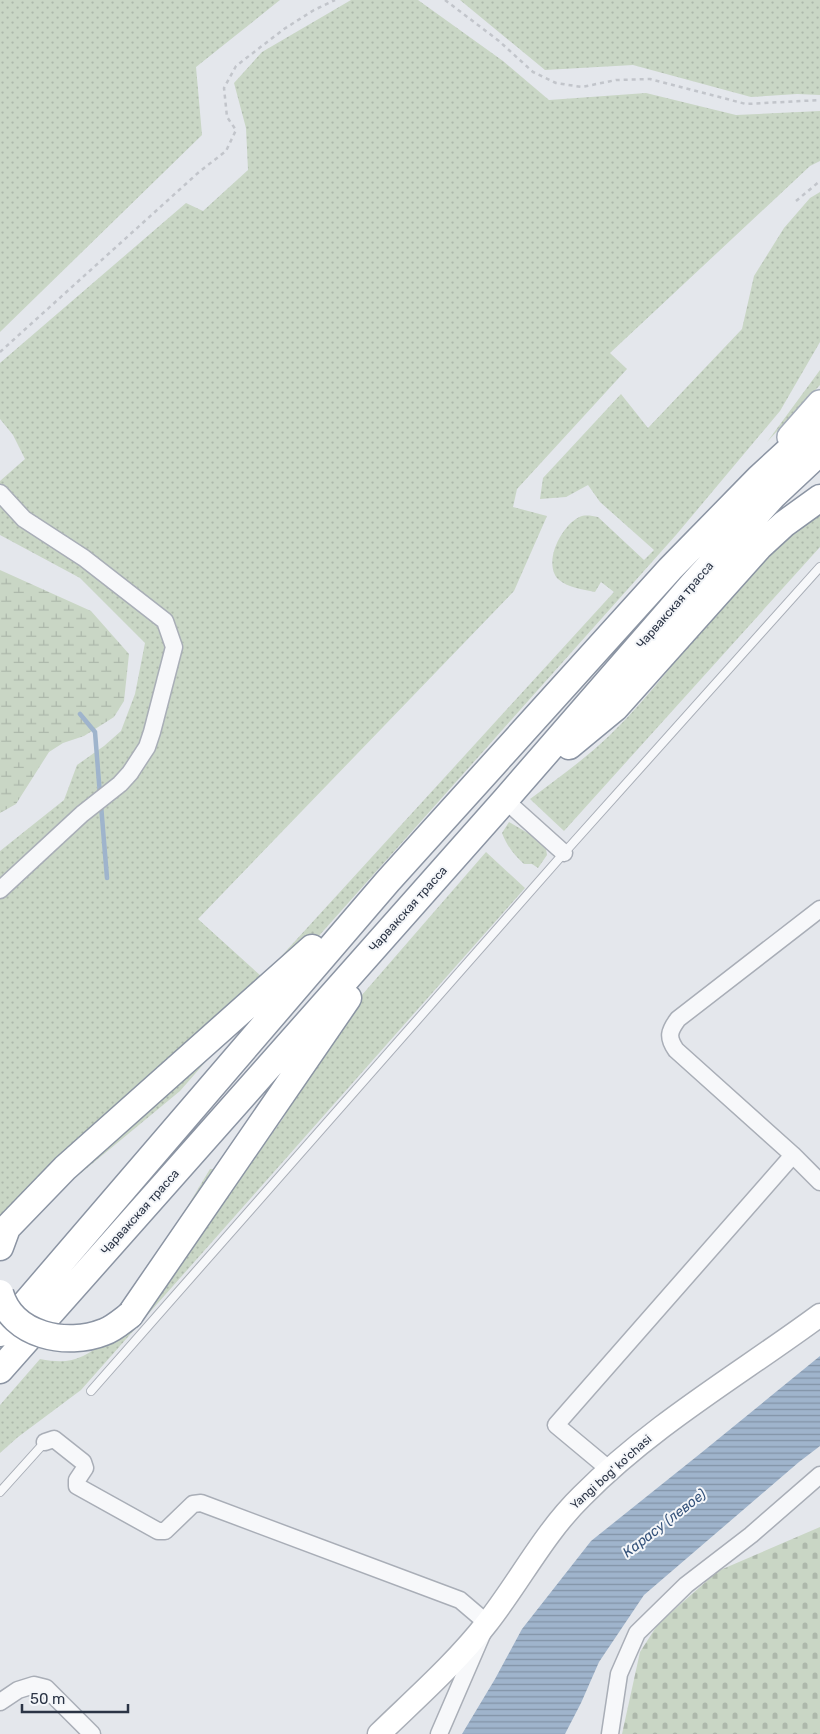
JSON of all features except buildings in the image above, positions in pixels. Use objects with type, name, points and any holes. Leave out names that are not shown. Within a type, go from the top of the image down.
[{"type":"highway","name":"Чарвакская трасса","points":[[0,1333],[388,881],[670,569],[760,478],[820,422]]},
{"type":"highway","name":"Чарвакская трасса","points":[[0,1370],[506,800],[692,585],[773,496],[820,452]]},
{"type":"highway","points":[[506,800],[614,708],[759,547],[784,524],[820,498]]},
{"type":"highway","points":[[3,1238],[72,1162],[388,881]]},
{"type":"highway","points":[[0,1293],[10,1313],[32,1330],[49,1337],[84,1338],[105,1332],[130,1315],[413,903]]},
{"type":"main road","points":[[670,569],[820,403]]},
{"type":"main road","name":"Yangi bog' ko'chasi","points":[[379,1734],[444,1671],[487,1623],[544,1541],[582,1496],[653,1433],[820,1316]]},
{"type":"street","points":[[0,493],[24,519],[84,558],[164,620],[174,647],[152,732],[147,747],[139,760],[120,784],[82,814],[0,890]]},
{"type":"street","points":[[506,800],[564,853]]},
{"type":"street","points":[[820,908],[678,1019],[672,1027],[670,1034],[671,1042],[676,1050],[793,1155],[820,1182]]},
{"type":"street","points":[[610,1470],[556,1425],[793,1155]]},
{"type":"street","points":[[45,1442],[54,1439],[83,1462],[85,1468],[76,1480],[77,1486],[158,1531],[165,1531],[193,1504],[201,1503],[460,1600],[487,1623],[439,1734]]},
{"type":"street","points":[[610,1734],[619,1674],[637,1633],[686,1585],[751,1535],[820,1475]]},
{"type":"street","points":[[0,1702],[18,1690],[34,1685],[46,1688],[92,1734]]},
{"type":"lane","points":[[92,1391],[564,853],[820,567]]},
{"type":"lane","points":[[0,1492],[45,1442]]},
{"type":"path","points":[[0,352],[199,172],[226,151],[236,130],[227,117],[224,88],[236,66],[284,29],[314,10],[335,0]]},
{"type":"path","points":[[445,0],[499,41],[532,72],[556,83],[582,87],[616,80],[650,79],[746,104],[820,100]]},
{"type":"path","points":[[796,201],[820,181]]},
{"type":"green space","points":[[0,0],[280,0],[196,67],[202,135],[0,332]]},
{"type":"green space","points":[[351,0],[418,0],[503,61],[549,100],[646,93],[736,115],[820,111],[820,161],[810,166],[610,353],[627,369],[517,489],[513,507],[547,516],[514,591],[198,919],[272,986],[180,1091],[0,1240],[0,851],[64,800],[77,765],[121,731],[135,694],[145,643],[80,578],[0,535],[0,481],[25,459],[13,435],[0,419],[0,363],[186,203],[203,211],[248,170],[246,128],[234,83],[262,52]]},
{"type":"green space","points":[[460,0],[820,0],[820,95],[797,94],[751,97],[633,65],[545,70]]},
{"type":"green space","points":[[820,192],[820,342],[780,411],[676,535],[276,984],[265,974],[614,592],[601,582],[595,592],[571,586],[558,579],[552,563],[557,543],[568,526],[582,516],[598,517],[644,560],[654,550],[600,502],[588,485],[566,497],[540,499],[543,478],[621,394],[648,428],[742,329],[754,276],[784,228],[810,198]]},
{"type":"green space","points":[[820,370],[820,385],[767,442]]},
{"type":"green space","points":[[820,512],[820,547],[564,831],[530,799],[581,761],[610,735],[641,703],[748,576],[771,553]]},
{"type":"green space","points":[[0,570],[91,611],[129,654],[124,701],[114,717],[84,736],[63,743],[49,752],[16,804],[0,813]]},
{"type":"green space","points":[[509,822],[545,843],[547,855],[538,868],[532,864],[524,864],[514,854],[502,833]]},
{"type":"green space","points":[[486,852],[525,888],[81,1390],[18,1437],[0,1453],[0,1405],[40,1359],[68,1361],[76,1359],[91,1352],[107,1340],[210,1169],[216,1169],[251,1157],[269,1138],[284,1117],[316,1048]]},
{"type":"green space","points":[[820,1527],[820,1734],[622,1734],[640,1652],[658,1624],[718,1571]]},
{"type":"water","name":"Карасу (левое)","points":[[820,1356],[820,1446],[644,1595],[599,1662],[565,1734],[462,1734],[522,1629],[591,1541]]},
{"type":"waterway","points":[[80,714],[95,732],[100,795]]},
{"type":"waterway","points":[[101,805],[107,878]]}]
